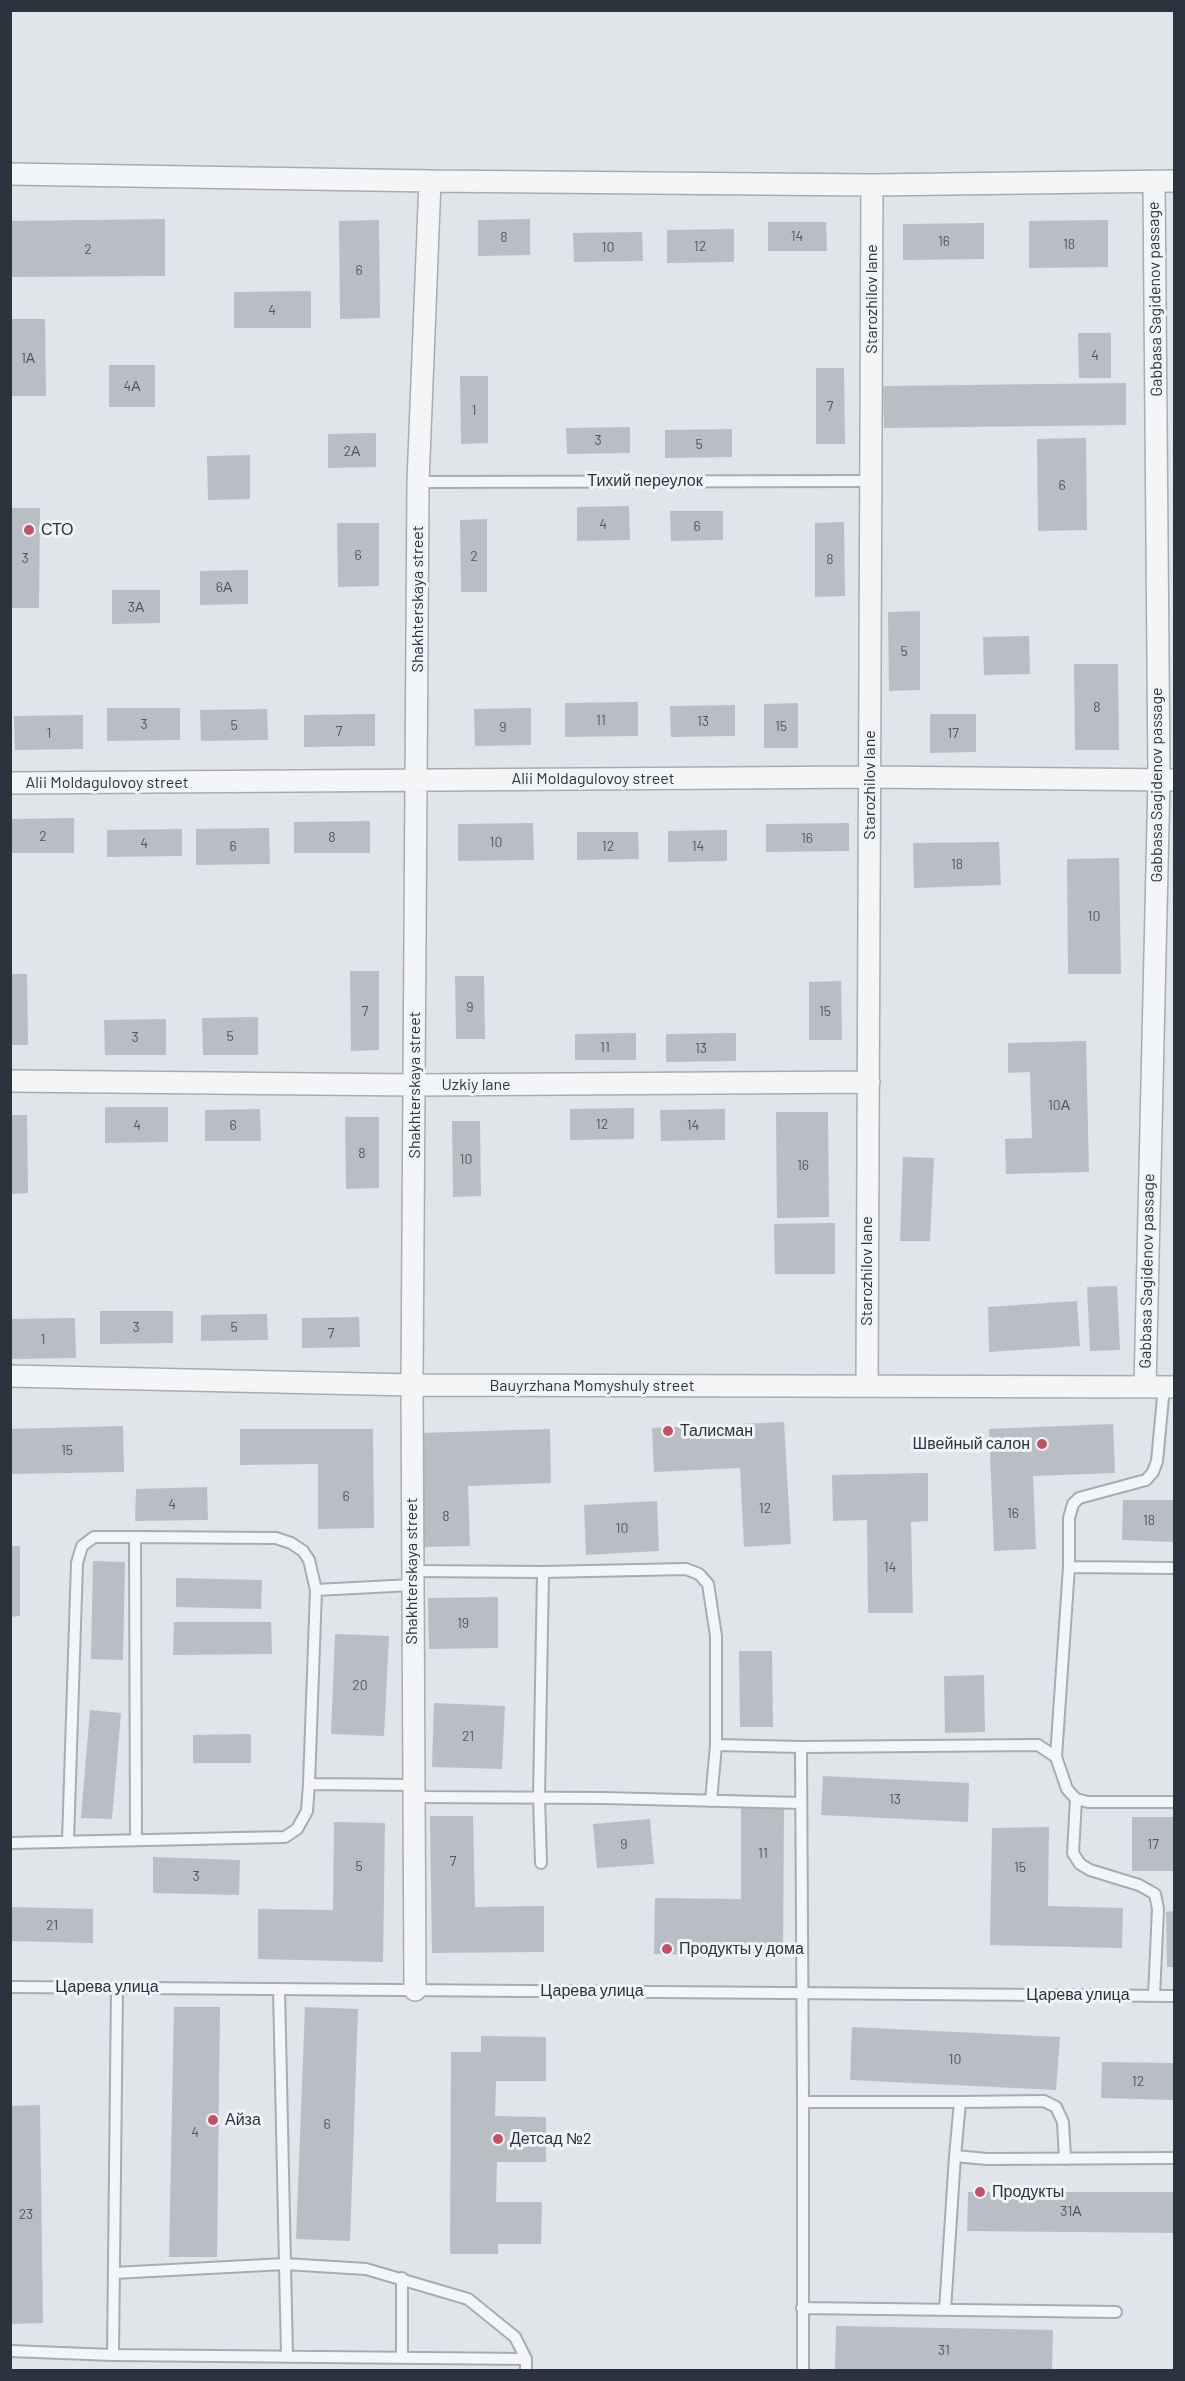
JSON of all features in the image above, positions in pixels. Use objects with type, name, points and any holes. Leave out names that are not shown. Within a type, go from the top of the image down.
[{"type":"street","points":[[10,174],[872,185],[1164,182]]},
{"type":"street","name":"Shakhterskaya street","points":[[415,1990],[412,1385],[418,482],[430,181]]},
{"type":"street","name":"Gabbasa Sagidenov passage","points":[[1161,1387],[1167,780],[1164,182]]},
{"type":"street","name":"Starozhilov lane","points":[[867,1386],[872,185]]},
{"type":"street","name":"Alii Moldagulovoy street","points":[[10,783],[870,777],[1167,780]]},
{"type":"street","name":"Uzkiy lane","points":[[10,1081],[415,1085],[869,1082]]},
{"type":"street","name":"Bauyrzhana Momyshuly street","points":[[10,1376],[412,1385],[1161,1387]]},
{"type":"lane","name":"Тихий переулок","points":[[418,482],[872,481]]},
{"type":"lane","points":[[1161,1387],[1157,1461],[1153,1472],[1146,1480],[1079,1498],[1073,1504],[1069,1518],[1069,1567],[1056,1757],[1067,1789],[1076,1799],[1088,1802],[1174,1802]]},
{"type":"lane","points":[[10,1844],[285,1837],[297,1829],[307,1811],[316,1590],[309,1560],[303,1551],[291,1543],[276,1538],[94,1537],[82,1546],[76,1563],[68,1841]]},
{"type":"lane","points":[[135,1537],[136,1840]]},
{"type":"lane","points":[[1069,1567],[1174,1568]]},
{"type":"lane","points":[[316,1590],[412,1578],[543,1572],[686,1569],[699,1574],[708,1584],[717,1636],[716,1745],[711,1801]]},
{"type":"lane","points":[[541,1863],[539,1797],[543,1572]]},
{"type":"lane","points":[[716,1745],[801,1747],[1038,1745],[1056,1757]]},
{"type":"lane","points":[[801,1747],[803,2370]]},
{"type":"lane","points":[[309,1784],[539,1797],[801,1803]]},
{"type":"lane","points":[[1076,1799],[1073,1853],[1080,1864],[1090,1870],[1139,1885],[1155,1894],[1158,1909],[1154,1996]]},
{"type":"lane","name":"Царева улица","points":[[10,1987],[1174,1996]]},
{"type":"lane","points":[[113,2355],[117,1988]]},
{"type":"lane","points":[[279,1989],[287,2356]]},
{"type":"lane","points":[[803,2102],[1044,2101],[1056,2107],[1063,2122],[1065,2159]]},
{"type":"lane","points":[[945,2310],[960,2102]]},
{"type":"lane","points":[[955,2156],[987,2159],[1174,2158]]},
{"type":"lane","points":[[10,2350],[113,2355],[402,2358],[526,2365],[515,2337],[468,2299],[366,2269],[285,2264],[114,2273]]},
{"type":"lane","points":[[402,2278],[402,2358]]},
{"type":"lane","points":[[802,2308],[1116,2312]]},
{"type":"building","points":[[165,219],[165,276],[10,277],[10,221]]},
{"type":"building","points":[[530,219],[530,255],[478,256],[478,220]]},
{"type":"building","points":[[379,220],[380,318],[340,319],[339,221]]},
{"type":"building","points":[[1108,220],[1108,267],[1029,268],[1029,221]]},
{"type":"building","points":[[768,222],[826,222],[827,251],[768,251]]},
{"type":"building","points":[[984,223],[984,259],[903,260],[903,224]]},
{"type":"building","points":[[734,229],[734,262],[667,263],[667,230]]},
{"type":"building","points":[[642,232],[643,261],[574,262],[573,233]]},
{"type":"building","points":[[311,291],[311,328],[234,328],[234,292]]},
{"type":"building","points":[[10,319],[45,319],[46,396],[10,396]]},
{"type":"building","points":[[1078,333],[1111,333],[1111,378],[1079,378]]},
{"type":"building","points":[[109,365],[155,365],[155,407],[109,407]]},
{"type":"building","points":[[816,368],[844,368],[845,444],[816,444]]},
{"type":"building","points":[[460,376],[488,376],[488,443],[461,444]]},
{"type":"building","points":[[1126,383],[1126,425],[884,428],[883,386]]},
{"type":"building","points":[[630,427],[630,453],[567,454],[566,428]]},
{"type":"building","points":[[732,429],[732,457],[665,458],[665,430]]},
{"type":"building","points":[[376,433],[376,467],[328,468],[328,434]]},
{"type":"building","points":[[1086,438],[1087,530],[1038,531],[1037,439]]},
{"type":"building","points":[[250,455],[250,499],[208,500],[207,456]]},
{"type":"building","points":[[629,506],[630,540],[577,541],[577,507]]},
{"type":"building","points":[[10,508],[40,508],[39,608],[10,608]]},
{"type":"building","points":[[670,511],[723,511],[723,540],[671,541]]},
{"type":"building","points":[[487,519],[487,592],[461,592],[460,520]]},
{"type":"building","points":[[844,522],[845,596],[815,597],[815,523]]},
{"type":"building","points":[[337,523],[379,523],[379,586],[338,587]]},
{"type":"building","points":[[248,570],[248,604],[200,605],[200,571]]},
{"type":"building","points":[[112,590],[160,590],[160,623],[112,624]]},
{"type":"building","points":[[920,611],[920,690],[889,691],[888,612]]},
{"type":"building","points":[[1029,636],[1030,674],[984,675],[983,637]]},
{"type":"building","points":[[1074,664],[1118,664],[1119,750],[1075,750]]},
{"type":"building","points":[[638,702],[638,736],[565,737],[565,703]]},
{"type":"building","points":[[798,703],[798,748],[764,748],[764,704]]},
{"type":"building","points":[[735,705],[735,736],[671,737],[670,706]]},
{"type":"building","points":[[107,708],[180,708],[180,740],[107,741]]},
{"type":"building","points":[[531,708],[531,745],[475,746],[474,709]]},
{"type":"building","points":[[267,709],[268,740],[201,741],[200,710]]},
{"type":"building","points":[[375,714],[375,746],[304,747],[304,715]]},
{"type":"building","points":[[930,714],[976,714],[976,752],[930,753]]},
{"type":"building","points":[[83,715],[83,749],[15,750],[14,716]]},
{"type":"building","points":[[74,818],[74,853],[12,853],[11,819]]},
{"type":"building","points":[[370,821],[370,853],[294,853],[294,822]]},
{"type":"building","points":[[533,823],[534,860],[458,861],[458,824]]},
{"type":"building","points":[[849,823],[849,851],[766,852],[766,824]]},
{"type":"building","points":[[269,828],[270,864],[196,865],[196,829]]},
{"type":"building","points":[[182,829],[182,856],[107,857],[107,830]]},
{"type":"building","points":[[727,830],[727,861],[668,862],[668,831]]},
{"type":"building","points":[[577,832],[638,832],[639,859],[577,860]]},
{"type":"building","points":[[999,842],[1001,885],[914,888],[913,843]]},
{"type":"building","points":[[1119,858],[1121,974],[1068,974],[1067,859]]},
{"type":"building","points":[[350,971],[379,971],[379,1050],[351,1051]]},
{"type":"building","points":[[10,974],[27,974],[28,1045],[10,1045]]},
{"type":"building","points":[[455,976],[484,976],[485,1039],[456,1039]]},
{"type":"building","points":[[841,981],[842,1040],[809,1040],[809,982]]},
{"type":"building","points":[[258,1017],[258,1055],[203,1055],[202,1018]]},
{"type":"building","points":[[166,1019],[166,1055],[105,1055],[104,1020]]},
{"type":"building","points":[[636,1033],[636,1060],[575,1060],[575,1034]]},
{"type":"building","points":[[736,1033],[736,1061],[666,1062],[666,1034]]},
{"type":"building","points":[[1086,1041],[1089,1172],[1006,1174],[1005,1139],[1032,1138],[1030,1072],[1008,1073],[1008,1043]]},
{"type":"building","points":[[105,1107],[168,1107],[168,1142],[105,1143]]},
{"type":"building","points":[[634,1108],[634,1139],[570,1140],[570,1109]]},
{"type":"building","points":[[260,1109],[261,1141],[205,1141],[205,1110]]},
{"type":"building","points":[[725,1109],[725,1140],[661,1141],[660,1110]]},
{"type":"building","points":[[776,1112],[828,1112],[829,1217],[777,1218]]},
{"type":"building","points":[[10,1115],[27,1115],[28,1193],[10,1194]]},
{"type":"building","points":[[345,1117],[379,1117],[379,1188],[346,1189]]},
{"type":"building","points":[[452,1121],[480,1121],[481,1196],[453,1197]]},
{"type":"building","points":[[903,1157],[934,1158],[930,1241],[900,1241]]},
{"type":"building","points":[[835,1223],[835,1274],[775,1274],[774,1224]]},
{"type":"building","points":[[1117,1286],[1120,1350],[1090,1351],[1087,1287]]},
{"type":"building","points":[[1077,1301],[1080,1346],[989,1352],[988,1307]]},
{"type":"building","points":[[100,1311],[173,1311],[173,1343],[100,1344]]},
{"type":"building","points":[[267,1314],[268,1340],[201,1341],[201,1315]]},
{"type":"building","points":[[359,1317],[360,1347],[302,1348],[302,1318]]},
{"type":"building","points":[[75,1318],[76,1358],[10,1359],[10,1319]]},
{"type":"building","points":[[784,1422],[791,1544],[744,1547],[740,1468],[654,1472],[652,1428]]},
{"type":"building","points":[[1113,1424],[1115,1473],[1033,1476],[1036,1549],[994,1551],[989,1429]]},
{"type":"building","points":[[123,1426],[124,1472],[10,1474],[10,1429]]},
{"type":"building","points":[[240,1429],[373,1429],[374,1528],[318,1529],[318,1464],[240,1465]]},
{"type":"building","points":[[550,1429],[551,1483],[468,1486],[470,1546],[423,1547],[420,1433]]},
{"type":"building","points":[[928,1473],[928,1521],[911,1522],[913,1613],[868,1613],[867,1520],[833,1521],[832,1475]]},
{"type":"building","points":[[207,1487],[208,1520],[135,1521],[136,1489]]},
{"type":"building","points":[[1123,1500],[1174,1500],[1174,1542],[1122,1540]]},
{"type":"building","points":[[657,1501],[659,1551],[586,1555],[584,1505]]},
{"type":"building","points":[[10,1546],[20,1546],[20,1616],[10,1617]]},
{"type":"building","points":[[93,1561],[125,1562],[123,1660],[91,1659]]},
{"type":"building","points":[[176,1578],[262,1580],[261,1609],[176,1607]]},
{"type":"building","points":[[498,1597],[498,1648],[429,1649],[428,1598]]},
{"type":"building","points":[[174,1622],[271,1622],[272,1654],[173,1655]]},
{"type":"building","points":[[335,1634],[389,1636],[384,1736],[331,1734]]},
{"type":"building","points":[[739,1651],[772,1651],[773,1727],[740,1727]]},
{"type":"building","points":[[984,1675],[985,1732],[945,1733],[944,1676]]},
{"type":"building","points":[[434,1703],[505,1706],[502,1769],[432,1767]]},
{"type":"building","points":[[90,1710],[121,1713],[112,1819],[81,1818]]},
{"type":"building","points":[[251,1734],[251,1763],[193,1763],[193,1735]]},
{"type":"building","points":[[823,1776],[969,1783],[968,1822],[821,1815]]},
{"type":"building","points":[[741,1808],[784,1809],[783,1956],[654,1954],[655,1898],[741,1899]]},
{"type":"building","points":[[430,1816],[473,1816],[475,1907],[544,1906],[544,1952],[432,1953]]},
{"type":"building","points":[[1132,1817],[1174,1817],[1174,1871],[1132,1871]]},
{"type":"building","points":[[650,1819],[654,1864],[597,1868],[593,1824]]},
{"type":"building","points":[[334,1822],[385,1823],[383,1962],[258,1959],[258,1909],[333,1910]]},
{"type":"building","points":[[1049,1827],[1048,1906],[1123,1908],[1122,1948],[990,1945],[992,1828]]},
{"type":"building","points":[[153,1857],[240,1860],[239,1895],[153,1893]]},
{"type":"building","points":[[10,1907],[93,1909],[93,1943],[10,1941]]},
{"type":"building","points":[[1174,1911],[1174,1967],[1167,1967],[1166,1912]]},
{"type":"building","points":[[174,2007],[220,2007],[217,2257],[169,2257]]},
{"type":"building","points":[[305,2007],[358,2009],[350,2241],[296,2239]]},
{"type":"building","points":[[852,2027],[1060,2037],[1056,2090],[850,2080]]},
{"type":"building","name":"Детсад №2","points":[[481,2036],[546,2037],[546,2081],[496,2081],[495,2116],[546,2117],[546,2162],[497,2162],[496,2202],[542,2202],[541,2244],[498,2244],[498,2254],[450,2254],[451,2052],[481,2052]]},
{"type":"building","points":[[1102,2062],[1174,2063],[1174,2100],[1101,2098]]},
{"type":"building","points":[[40,2105],[43,2323],[10,2324],[10,2106]]},
{"type":"building","points":[[968,2192],[1174,2192],[1174,2233],[967,2231]]},
{"type":"building","points":[[836,2326],[1053,2330],[1052,2370],[835,2370]]},
{"type":"place","name":"СТО","points":[[29,530]]},
{"type":"place","name":"Талисман","points":[[668,1431]]},
{"type":"place","name":"Швейный салон","points":[[1042,1444]]},
{"type":"place","name":"Продукты у дома","points":[[667,1949]]},
{"type":"place","name":"Айза","points":[[213,2120]]},
{"type":"place","name":"Детсад №2","points":[[498,2139]]},
{"type":"place","name":"Продукты","points":[[980,2192]]}]
